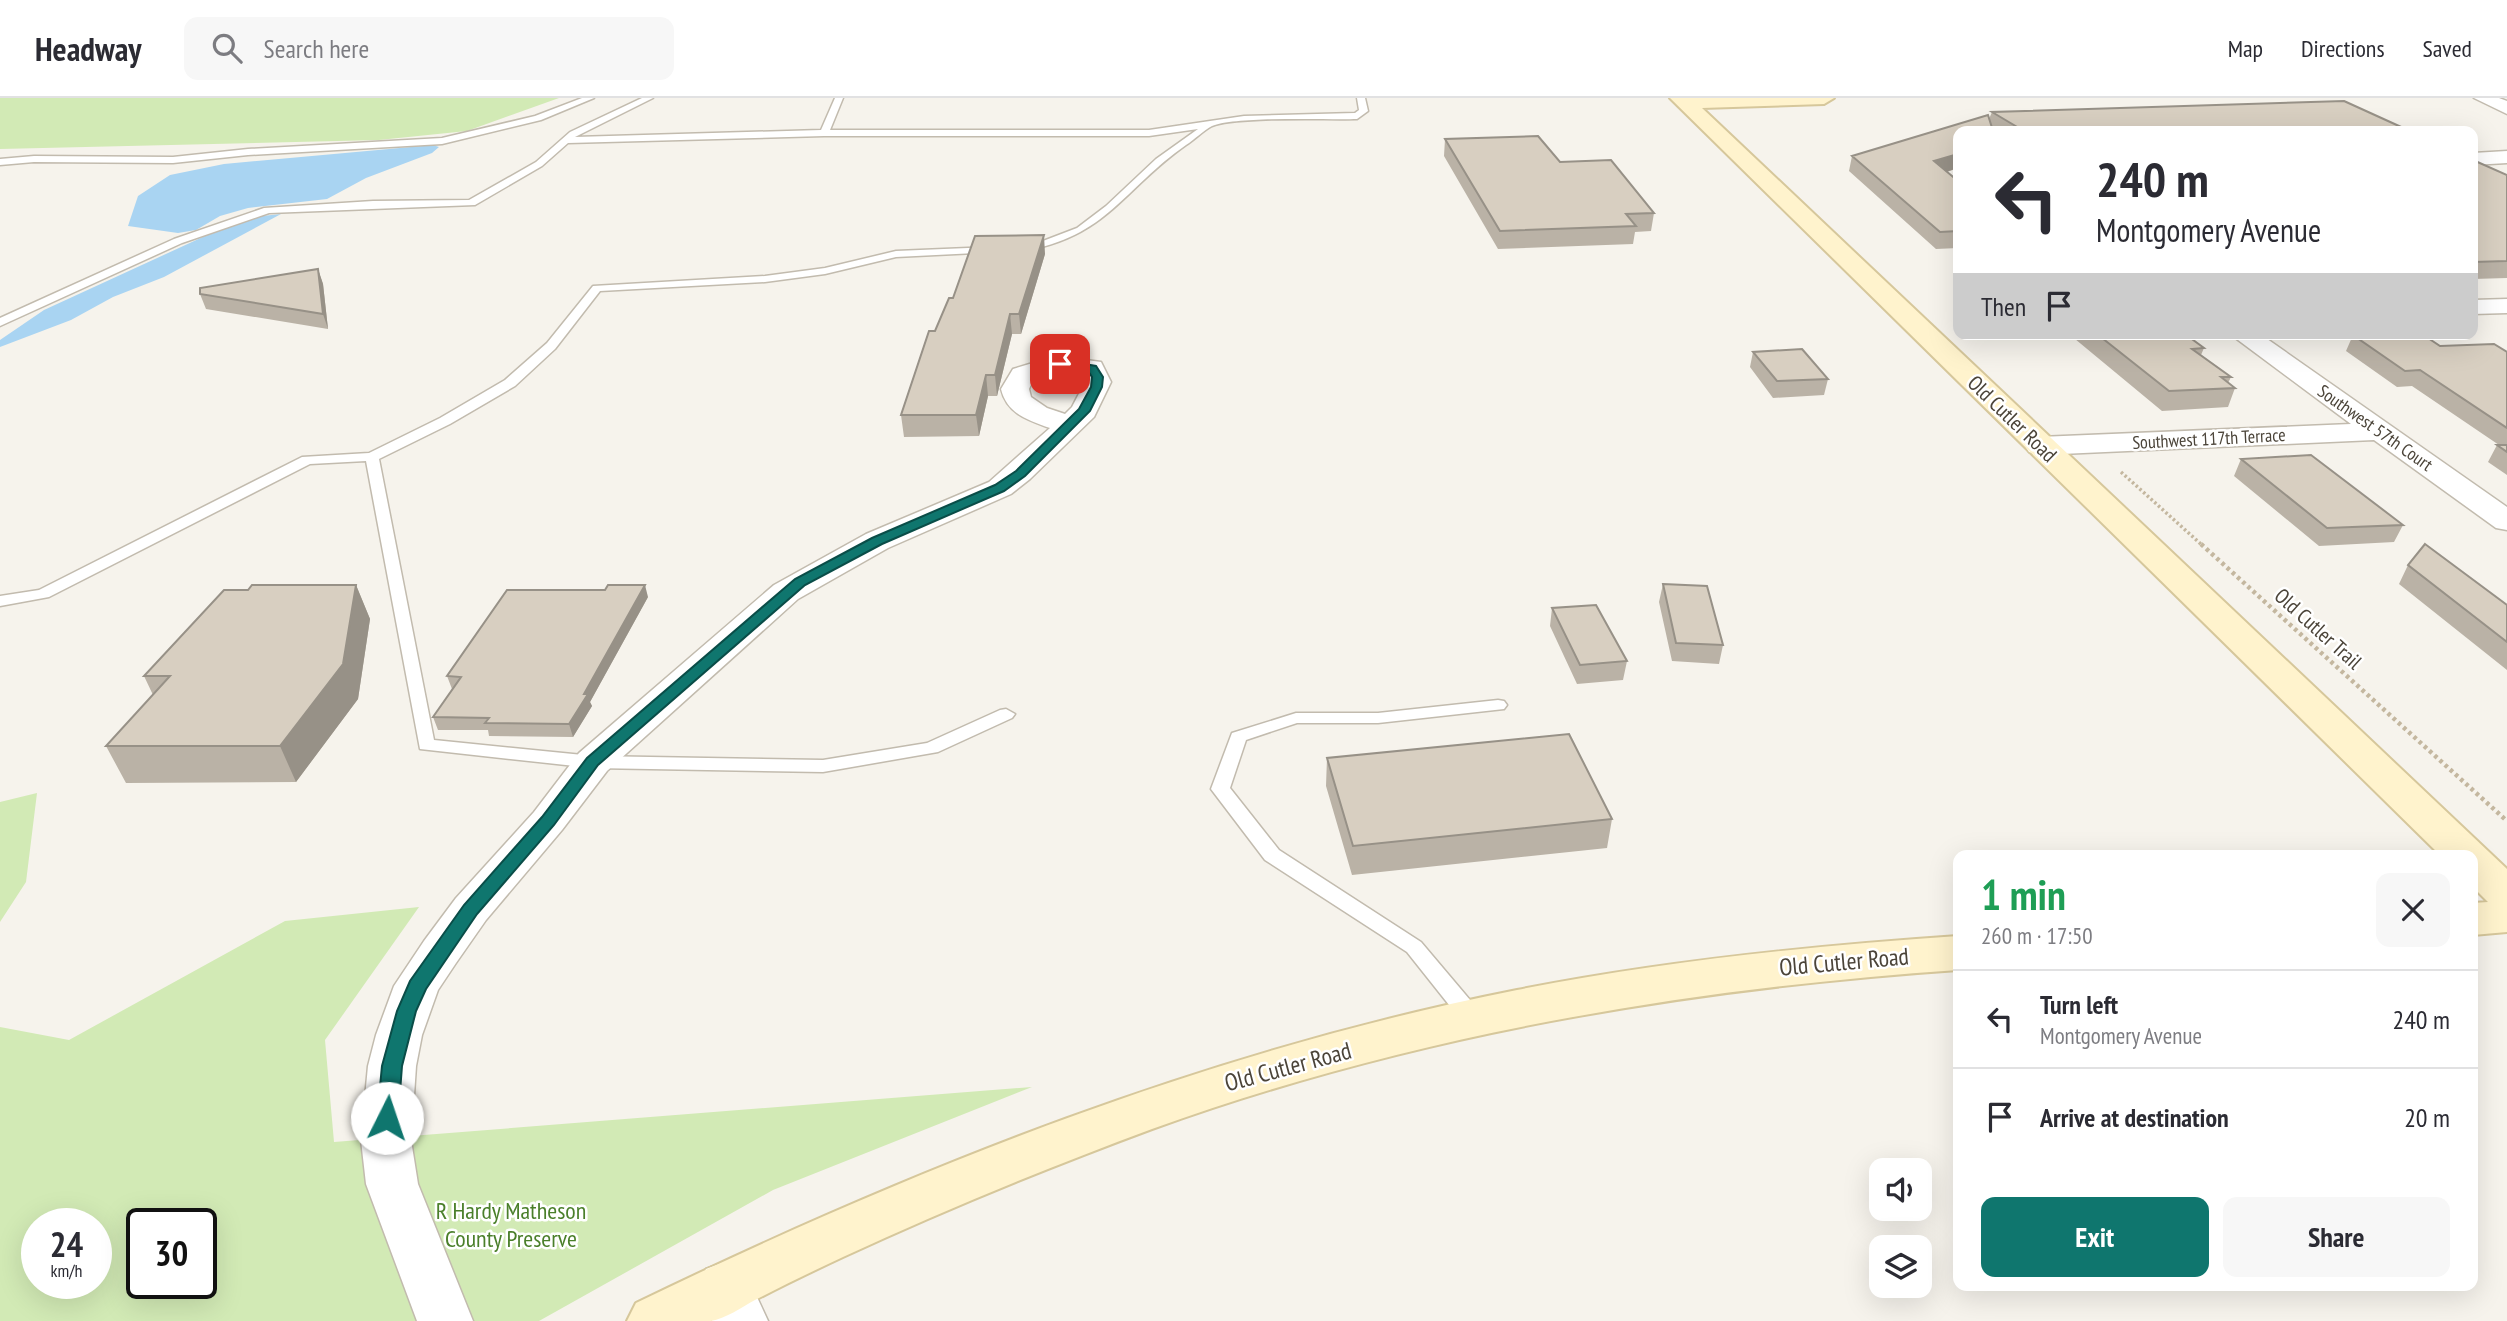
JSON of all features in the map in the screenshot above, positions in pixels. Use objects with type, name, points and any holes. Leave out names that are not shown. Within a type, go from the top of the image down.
[{"type":"main road","points":[[1683,100],[1824,98]]},
{"type":"main road","name":"Old Cutler Road","points":[[1683,100],[2461,850]]},
{"type":"main road","points":[[2478,867],[2507,894]]},
{"type":"main road","points":[[2478,919],[2507,916]]},
{"type":"main road","name":"Old Cutler Road","points":[[656,1321],[733,1303],[897,1206],[1072,1137],[1213,1088],[1473,1018],[1590,995],[1707,976],[1953,953]]},
{"type":"street","points":[[2483,98],[2507,108]]},
{"type":"street","points":[[2478,159],[2507,158]]},
{"type":"street","points":[[2478,307],[2507,306]]},
{"type":"street","name":"Southwest 57th Court","points":[[2251,340],[2507,521]]},
{"type":"street","points":[[444,1321],[392,1184],[386,1140],[388,1096],[400,1035],[417,986],[440,951],[471,909],[548,821],[593,762],[800,582],[877,541],[1000,488],[1020,473],[1069,425]]},
{"type":"street","name":"Southwest 117th Terrace","points":[[2039,446],[2379,431]]},
{"type":"lane","points":[[0,162],[34,159],[173,160],[248,152],[442,141],[538,118],[590,98]]},
{"type":"lane","points":[[0,322],[178,241],[268,210],[373,204],[471,203],[539,164],[573,134],[649,98]]},
{"type":"lane","points":[[824,133],[839,98]]},
{"type":"lane","points":[[566,140],[824,133],[1150,133],[1206,127],[1244,119],[1357,116],[1364,111],[1362,98]]},
{"type":"lane","points":[[0,601],[43,594],[307,460],[372,457],[445,421],[510,383],[551,346],[597,288],[765,279],[825,271],[896,254],[1039,246],[1078,234],[1114,207],[1155,164],[1206,127]]},
{"type":"lane","points":[[372,457],[426,745],[593,762],[792,767],[859,762],[932,748],[1006,714]]},
{"type":"lane","points":[[1473,1018],[1414,947],[1272,855],[1220,789],[1238,737],[1296,718],[1378,718],[1497,705]]},
{"type":"path","name":"Old Cutler Trail","points":[[2119,470],[2507,821]]},
{"type":"green space","points":[[0,98],[559,98],[467,131],[379,140],[0,149]]},
{"type":"green space","points":[[37,793],[26,882],[0,922],[0,802]]},
{"type":"green space","name":"R Hardy Matheson County Preserve","points":[[419,907],[325,1040],[334,1142],[1032,1087],[773,1190],[539,1321],[0,1321],[0,1027],[69,1040],[285,921]]},
{"type":"water","points":[[433,145],[439,147],[432,153],[366,178],[327,199],[248,208],[220,216],[196,230],[178,233],[128,226],[138,196],[170,175],[224,164]]},
{"type":"water","points":[[281,214],[164,277],[113,297],[71,320],[0,347],[0,340],[44,310],[205,236],[262,216]]},
{"type":"building","points":[[2344,101],[2399,126],[2016,126],[1992,112]]},
{"type":"building","points":[[1988,115],[1991,126],[1953,126],[1953,155],[1934,161],[1953,177],[1953,231],[1940,232],[1852,156]]},
{"type":"building","points":[[1538,136],[1560,162],[1611,160],[1654,213],[1626,214],[1636,226],[1500,231],[1445,139]]},
{"type":"building","points":[[2478,162],[2507,175],[2507,261],[2478,262]]},
{"type":"building","points":[[1044,235],[1019,314],[1010,314],[995,375],[986,375],[976,415],[901,415],[929,331],[935,331],[949,298],[953,298],[975,236]]},
{"type":"building","points":[[318,269],[323,314],[200,294],[200,288]]},
{"type":"building","points":[[2105,340],[2193,340],[2204,348],[2192,349],[2231,377],[2221,377],[2235,388],[2169,391]]},
{"type":"building","points":[[2360,340],[2431,340],[2440,346],[2494,344],[2507,352],[2507,428],[2420,370],[2405,371]]},
{"type":"building","points":[[1802,349],[1828,379],[1777,381],[1753,352]]},
{"type":"building","points":[[2497,445],[2507,445],[2507,452]]},
{"type":"building","points":[[2311,455],[2403,525],[2327,528],[2241,459]]},
{"type":"building","points":[[2425,544],[2507,605],[2507,642],[2408,565]]},
{"type":"building","points":[[1663,584],[1707,586],[1723,645],[1676,643]]},
{"type":"building","points":[[252,585],[356,585],[343,664],[280,746],[106,746],[170,676],[144,676],[224,590],[248,590]]},
{"type":"building","points":[[608,585],[645,585],[584,694],[588,694],[569,724],[485,723],[489,718],[433,717],[461,677],[447,676],[507,590],[605,590]]},
{"type":"building","points":[[1596,605],[1627,661],[1580,665],[1552,608]]},
{"type":"building","points":[[1569,734],[1612,819],[1353,846],[1327,758]]},
{"type":"route","points":[[387,1118],[392,1066],[417,986],[471,909],[548,821],[593,762],[701,665],[800,582],[877,541],[1000,488],[1020,473],[1084,411],[1097,387],[1098,377],[1092,368],[1069,363],[1060,364]]}]
